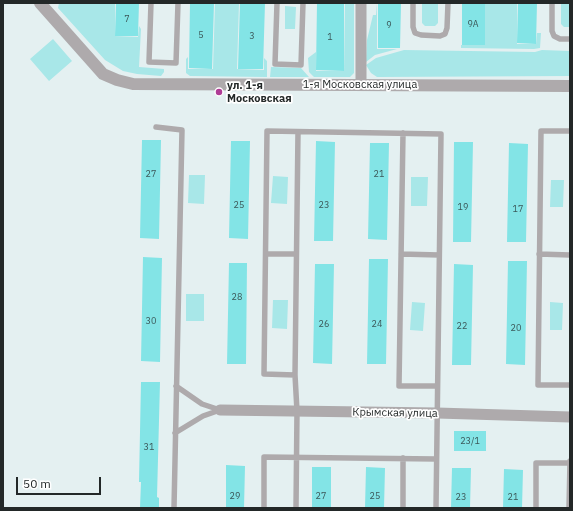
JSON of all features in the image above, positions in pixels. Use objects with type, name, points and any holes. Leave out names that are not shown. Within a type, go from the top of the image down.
[{"type":"street","name":"1-я Московская улица","points":[[40,3],[102,74],[117,80],[134,84],[570,86]]},
{"type":"street","points":[[361,3],[361,85]]},
{"type":"street","name":"Крымская улица","points":[[220,410],[437,413],[570,417]]},
{"type":"lane","points":[[151,3],[149,62],[176,63],[178,3]]},
{"type":"lane","points":[[277,3],[275,64],[301,65],[303,3]]},
{"type":"lane","points":[[413,3],[413,27],[415,33],[421,35],[440,36],[445,34],[448,28],[448,3]]},
{"type":"lane","points":[[552,3],[552,31],[554,36],[560,39],[570,39]]},
{"type":"lane","points":[[156,127],[182,130],[174,508]]},
{"type":"lane","points":[[295,375],[264,374],[268,131],[441,134],[436,508]]},
{"type":"lane","points":[[570,131],[541,131],[538,385],[570,385]]},
{"type":"lane","points":[[296,508],[297,411],[295,375],[298,132]]},
{"type":"lane","points":[[404,133],[399,386],[437,386]]},
{"type":"lane","points":[[266,254],[296,254]]},
{"type":"lane","points":[[402,254],[439,255]]},
{"type":"lane","points":[[539,254],[570,255]]},
{"type":"lane","points":[[176,386],[202,404],[220,410]]},
{"type":"lane","points":[[175,433],[203,416],[220,410]]},
{"type":"lane","points":[[264,508],[264,457],[436,459]]},
{"type":"lane","points":[[403,508],[404,458]]},
{"type":"lane","points":[[536,508],[536,463],[570,462],[569,508]]},
{"type":"shaded area","points":[[59,3],[115,3],[115,36],[138,37],[139,26],[141,29],[139,67],[164,69],[164,72],[161,76],[137,74],[123,71],[105,60],[58,8]]},
{"type":"shaded area","points":[[215,3],[239,3],[237,69],[264,70],[264,58],[267,61],[267,77],[190,76],[186,73],[186,59],[188,57],[188,69],[213,69]]},
{"type":"shaded area","points":[[345,3],[354,3],[354,73],[350,77],[314,77],[309,72],[308,58],[316,52],[316,71],[344,71]]},
{"type":"shaded area","points":[[377,3],[377,49],[397,49],[375,55],[366,62],[367,40],[373,15],[376,15]]},
{"type":"shaded area","points":[[422,3],[438,3],[438,23],[435,26],[425,26],[422,23]]},
{"type":"shaded area","points":[[485,3],[517,3],[517,44],[536,44],[537,33],[541,33],[540,48],[461,48],[461,45],[485,45]]},
{"type":"shaded area","points":[[561,3],[570,3],[570,27],[564,27],[561,24]]},
{"type":"shaded area","points":[[285,6],[296,7],[295,29],[285,29]]},
{"type":"shaded area","points":[[53,39],[72,61],[49,81],[30,59]]},
{"type":"shaded area","points":[[404,50],[535,52],[542,50],[570,51],[570,76],[377,77],[371,73],[366,65],[376,58]]},
{"type":"shaded area","points":[[271,67],[301,68],[309,77],[270,77]]},
{"type":"shaded area","points":[[189,175],[205,175],[204,204],[188,203]]},
{"type":"shaded area","points":[[273,176],[288,177],[287,204],[271,203]]},
{"type":"shaded area","points":[[411,177],[428,177],[427,206],[411,206]]},
{"type":"shaded area","points":[[551,180],[564,180],[563,207],[550,207]]},
{"type":"shaded area","points":[[186,294],[204,294],[204,321],[186,321]]},
{"type":"shaded area","points":[[273,300],[288,300],[287,329],[272,328]]},
{"type":"shaded area","points":[[412,302],[425,303],[423,331],[410,330]]},
{"type":"shaded area","points":[[550,302],[563,303],[562,330],[550,330]]},
{"type":"building","points":[[116,3],[139,3],[138,36],[115,36]]},
{"type":"building","points":[[190,3],[214,3],[212,69],[189,68]]},
{"type":"building","points":[[240,3],[265,3],[263,69],[238,69]]},
{"type":"building","points":[[317,3],[344,3],[344,71],[316,70]]},
{"type":"building","points":[[378,3],[401,3],[400,48],[378,48]]},
{"type":"building","points":[[462,3],[485,3],[485,45],[462,45]]},
{"type":"building","points":[[518,3],[537,3],[536,44],[517,43]]},
{"type":"building","points":[[142,140],[161,140],[159,239],[140,238]]},
{"type":"building","points":[[231,141],[250,141],[248,239],[229,238]]},
{"type":"building","points":[[316,141],[335,142],[333,241],[314,241]]},
{"type":"building","points":[[454,142],[473,142],[471,242],[453,242]]},
{"type":"building","points":[[370,143],[389,143],[387,240],[368,239]]},
{"type":"building","points":[[509,143],[528,144],[526,242],[507,242]]},
{"type":"building","points":[[143,257],[162,258],[160,362],[141,361]]},
{"type":"building","points":[[369,259],[388,259],[386,364],[367,364]]},
{"type":"building","points":[[508,261],[527,261],[525,365],[506,364]]},
{"type":"building","points":[[229,263],[247,263],[246,364],[227,364]]},
{"type":"building","points":[[315,264],[334,264],[332,364],[313,363]]},
{"type":"building","points":[[454,264],[473,265],[471,365],[452,365]]},
{"type":"building","points":[[141,382],[160,382],[157,497],[159,498],[159,508],[140,508],[141,482],[139,482]]},
{"type":"building","points":[[454,431],[486,431],[486,451],[454,451]]},
{"type":"building","points":[[226,465],[245,466],[244,508],[226,508]]},
{"type":"building","points":[[312,467],[331,467],[331,508],[312,508]]},
{"type":"building","points":[[366,467],[385,468],[384,508],[365,508]]},
{"type":"building","points":[[452,468],[471,468],[470,508],[451,508]]},
{"type":"building","points":[[504,469],[523,470],[522,508],[503,508]]},
{"type":"place","name":"ул. 1-я Московская","points":[[219,92]]}]
